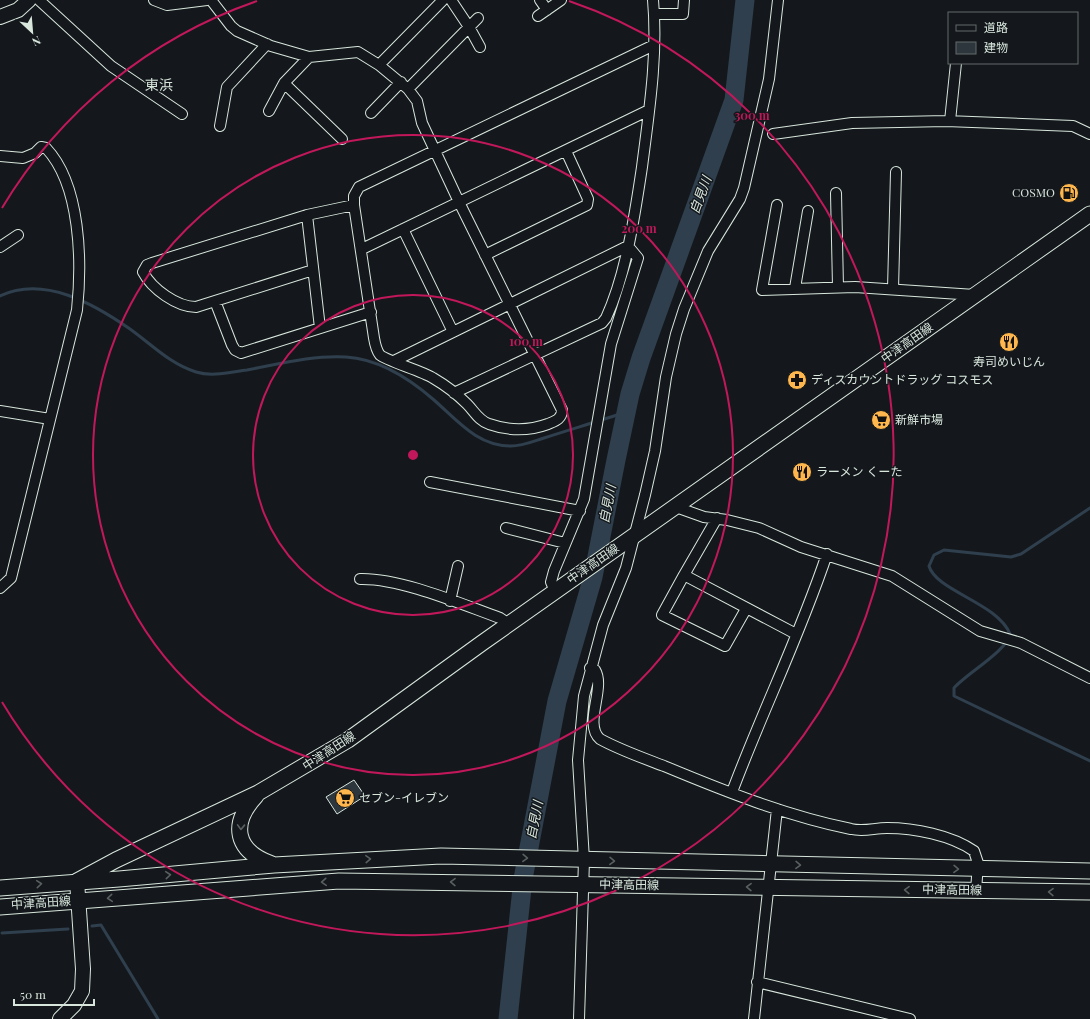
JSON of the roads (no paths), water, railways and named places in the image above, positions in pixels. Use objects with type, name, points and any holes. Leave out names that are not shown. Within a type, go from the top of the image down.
[{"type":"main road","name":"中津高田線","points":[[77,881],[116,860],[258,794],[348,740],[509,624],[1090,214]]},
{"type":"main road","points":[[258,794],[246,807],[240,826],[242,841],[251,854],[274,865]]},
{"type":"main road","name":"中津高田線","points":[[0,888],[274,865],[441,856],[770,865],[1090,871]]},
{"type":"main road","points":[[116,860],[114,873],[129,888],[193,885],[229,888]]},
{"type":"main road","name":"中津高田線","points":[[0,906],[339,881],[1090,892]]},
{"type":"street","points":[[0,17],[18,10],[29,0]]},
{"type":"street","points":[[39,0],[111,66],[182,114]]},
{"type":"street","points":[[154,0],[167,5],[208,0]]},
{"type":"street","points":[[211,0],[231,26],[237,31],[267,44],[310,56],[358,52],[379,65],[405,86],[417,101],[422,123],[435,150],[459,202],[562,410],[561,416],[556,420],[528,430],[507,428],[488,424],[480,419],[454,393],[426,374],[382,356],[376,347],[354,205],[354,196],[359,187],[435,150],[654,45]]},
{"type":"street","points":[[379,65],[443,0]]},
{"type":"street","points":[[451,0],[470,27],[480,47]]},
{"type":"street","points":[[540,0],[542,13],[561,0]]},
{"type":"street","points":[[454,393],[602,323],[606,318],[628,246],[636,204],[649,110],[654,45],[653,0]]},
{"type":"street","points":[[654,14],[683,14],[684,0]]},
{"type":"street","points":[[579,1019],[584,860],[578,760],[584,696],[590,668],[603,625],[626,568],[629,540],[652,466],[666,377],[684,309],[708,251],[744,188],[769,80],[778,0]]},
{"type":"street","points":[[371,113],[405,86],[478,18]]},
{"type":"street","points":[[220,126],[228,87],[267,44]]},
{"type":"street","points":[[270,111],[284,83],[310,56]]},
{"type":"street","points":[[950,121],[956,64]]},
{"type":"street","points":[[284,83],[342,138]]},
{"type":"street","points":[[362,249],[649,110]]},
{"type":"street","points":[[772,134],[852,123],[950,121],[1073,126],[1090,134]]},
{"type":"street","points":[[0,156],[23,158],[35,153],[41,147],[46,148],[57,163],[67,187],[74,210],[80,259],[77,310],[11,578],[0,588]]},
{"type":"street","points":[[484,255],[587,205],[588,199],[566,151]]},
{"type":"street","points":[[893,289],[896,172]]},
{"type":"street","points":[[836,193],[838,287]]},
{"type":"street","points":[[313,270],[196,307],[182,305],[153,285],[145,276],[144,268],[152,263],[307,215],[354,205]]},
{"type":"street","points":[[777,205],[762,290],[838,287],[893,289],[975,295]]},
{"type":"street","points":[[795,288],[808,210]]},
{"type":"street","points":[[307,215],[320,328]]},
{"type":"street","points":[[403,229],[453,332]]},
{"type":"street","points":[[0,247],[18,235]]},
{"type":"street","points":[[394,361],[628,246]]},
{"type":"street","points":[[556,591],[551,582],[565,543],[580,511],[587,486],[611,344],[638,258],[628,246]]},
{"type":"street","points":[[215,301],[232,345],[235,350],[241,353],[371,312]]},
{"type":"street","points":[[0,411],[50,419]]},
{"type":"street","points":[[430,482],[580,511]]},
{"type":"street","points":[[676,507],[704,516],[759,528],[801,547],[827,554],[900,580],[980,630],[1021,643],[1090,678]]},
{"type":"street","points":[[717,518],[662,615],[725,646],[746,608]]},
{"type":"street","points":[[506,528],[565,543]]},
{"type":"street","points":[[732,792],[753,735],[816,587],[827,554]]},
{"type":"street","points":[[450,600],[458,566]]},
{"type":"street","points":[[684,576],[796,634]]},
{"type":"street","points":[[360,579],[388,581],[450,600],[500,618],[509,624]]},
{"type":"street","points":[[590,668],[595,670],[598,680],[594,724],[596,736],[604,742],[777,808],[850,829],[868,831],[884,828],[901,829],[954,841],[974,851],[978,869],[976,891]]},
{"type":"street","points":[[754,1019],[777,808]]},
{"type":"street","points":[[60,1019],[74,1005],[82,990],[83,969],[77,881]]},
{"type":"street","points":[[757,982],[910,1019]]},
{"type":"waterway","name":"自見川","points":[[508,1019],[523,879],[557,701],[593,577],[630,394],[641,358],[734,100],[745,0]]},
{"type":"waterway","points":[[0,296],[17,290],[34,289],[68,295],[101,310],[130,329],[169,359],[196,372],[208,374],[228,373],[296,360],[321,357],[346,357],[370,362],[393,371],[415,385],[468,430],[488,442],[499,445],[515,446],[524,444],[626,412]]},
{"type":"waterway","points":[[1090,508],[1021,554],[1011,557],[944,550],[934,555],[929,566],[934,575],[943,583],[981,605],[993,614],[1003,623],[1010,634],[1008,640],[995,654],[954,688],[954,696],[1090,761]]},
{"type":"waterway","points":[[92,926],[101,925],[158,1019]]},
{"type":"waterway","points":[[2,933],[68,929]]},
{"type":"place","name":"COSMO","points":[[1069,193]]},
{"type":"place","name":"寿司めいじん","points":[[1009,342]]},
{"type":"place","name":"ディスカウントドラッグ コスモス","points":[[797,380]]},
{"type":"place","name":"新鮮市場","points":[[881,420]]},
{"type":"place","name":"ラーメン くーた","points":[[802,472]]},
{"type":"place","name":"セブン-イレブン","points":[[345,798]]},
{"type":"district","name":"東浜","points":[[159,85]]}]
